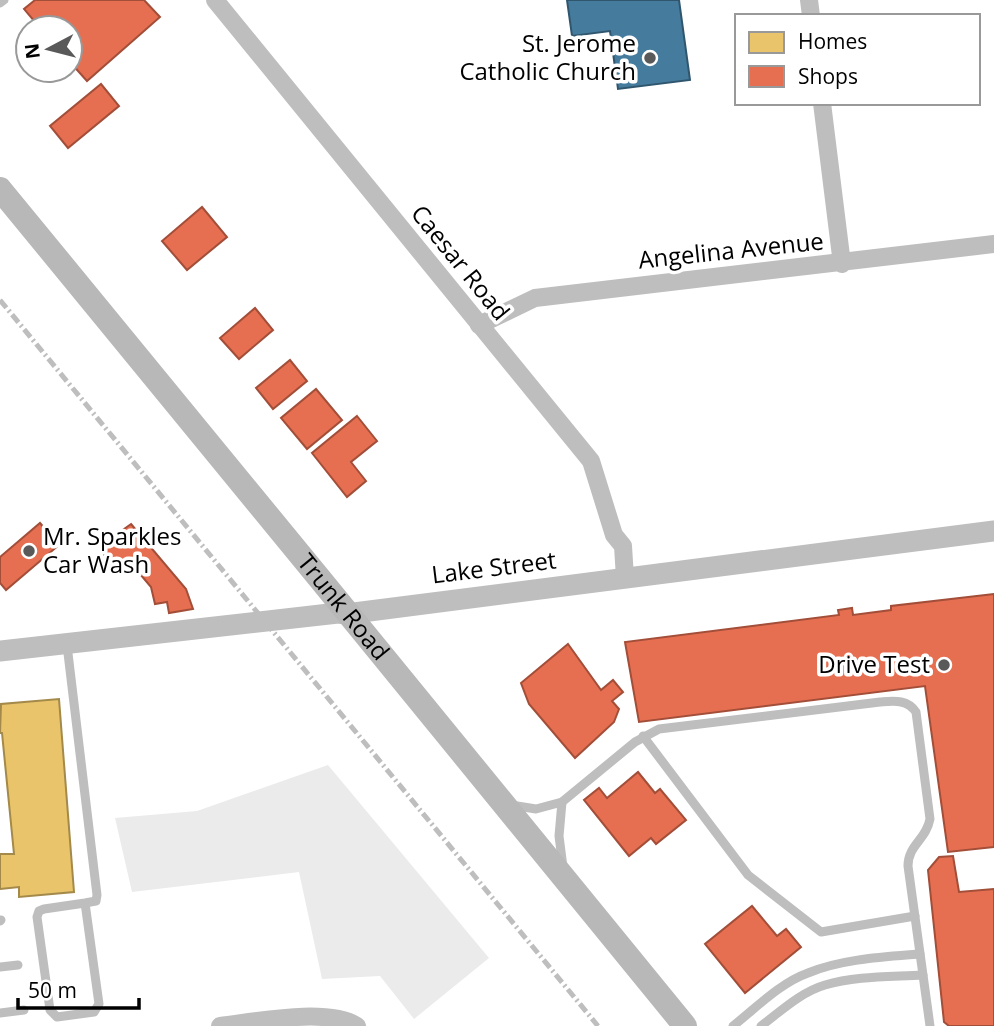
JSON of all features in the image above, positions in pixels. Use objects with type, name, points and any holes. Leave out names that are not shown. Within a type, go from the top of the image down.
[{"type":"main road","name":"Trunk Road","points":[[0,189],[278,525],[346,614],[685,1026]]},
{"type":"street","name":"Caesar Road","points":[[215,0],[591,461],[614,535],[623,546],[625,578]]},
{"type":"street","points":[[822,105],[842,264]]},
{"type":"street","name":"Angelina Avenue","points":[[479,325],[535,298],[842,264],[994,244]]},
{"type":"street","name":"Lake Street","points":[[0,651],[346,614],[994,531]]},
{"type":"street","points":[[220,1026],[301,1016],[350,1021],[358,1026]]},
{"type":"lane","points":[[67,643],[97,895],[96,901],[44,909],[39,911],[37,917],[50,1010],[57,1017],[94,1012],[99,1004],[85,903]]},
{"type":"lane","points":[[502,803],[537,809],[562,802],[643,736],[659,729],[880,702],[897,701],[912,706],[916,712],[930,819],[928,830],[908,857],[930,1026]]},
{"type":"lane","points":[[643,736],[748,875],[821,932],[915,916]]},
{"type":"lane","points":[[562,802],[559,836],[564,879]]},
{"type":"lane","points":[[733,1026],[776,992],[806,973],[844,964],[920,954]]},
{"type":"lane","points":[[0,967],[18,965]]},
{"type":"lane","points":[[761,1026],[807,993],[825,985],[923,975]]},
{"type":"lane","points":[[0,1013],[24,1010]]},
{"type":"shaded area","points":[[328,765],[489,958],[414,1019],[380,976],[322,979],[299,872],[132,892],[115,818],[197,811]]},
{"type":"building: Homes","points":[[59,699],[74,892],[19,897],[19,887],[0,889],[0,854],[14,854],[0,733],[1,704]]},
{"type":"building: Shops","points":[[35,0],[144,0],[160,17],[87,81],[84,78],[84,14],[28,14],[24,9]]},
{"type":"building: Shops","points":[[101,84],[119,106],[68,148],[50,126]]},
{"type":"building: Shops","points":[[202,207],[227,237],[187,270],[162,241]]},
{"type":"building: Shops","points":[[255,308],[273,330],[239,359],[220,338]]},
{"type":"building: Shops","points":[[290,360],[307,381],[273,409],[256,388]]},
{"type":"building: Shops","points":[[316,389],[342,420],[307,449],[281,418]]},
{"type":"building: Shops","points":[[357,416],[377,441],[351,462],[366,481],[347,497],[312,453]]},
{"type":"building: Shops","name":"Mr. Sparkles Car Wash","points":[[40,523],[59,545],[6,590],[0,583],[0,557]]},
{"type":"building: Shops","points":[[131,524],[186,589],[193,609],[169,613],[167,602],[155,604],[151,587],[130,562],[115,571],[103,553],[103,544]]},
{"type":"building: Shops","points":[[994,594],[994,847],[948,852],[925,686],[639,722],[625,642],[839,615],[838,610],[852,608],[853,615],[891,610],[891,606]]},
{"type":"building: Shops","points":[[568,644],[601,690],[613,680],[623,692],[612,701],[619,709],[614,722],[575,758],[529,704],[521,683]]},
{"type":"building: Shops","points":[[638,772],[655,793],[660,789],[686,820],[656,844],[651,838],[629,856],[584,800],[599,788],[607,798]]},
{"type":"building: Shops","points":[[953,856],[959,892],[994,889],[994,1026],[949,1026],[944,1022],[928,870],[939,857]]},
{"type":"building: Shops","points":[[752,906],[777,936],[786,929],[801,947],[745,993],[705,944]]},
{"type":"building: Public","name":"St. Jerome Catholic Church","points":[[567,0],[679,0],[690,80],[618,89],[610,31],[572,36]]},
{"type":"railway","points":[[0,300],[598,1026]]},
{"type":"place","name":"St. Jerome Catholic Church","points":[[650,58]]},
{"type":"place","name":"Mr. Sparkles Car Wash","points":[[29,551]]},
{"type":"place","name":"Drive Test","points":[[944,665]]}]
